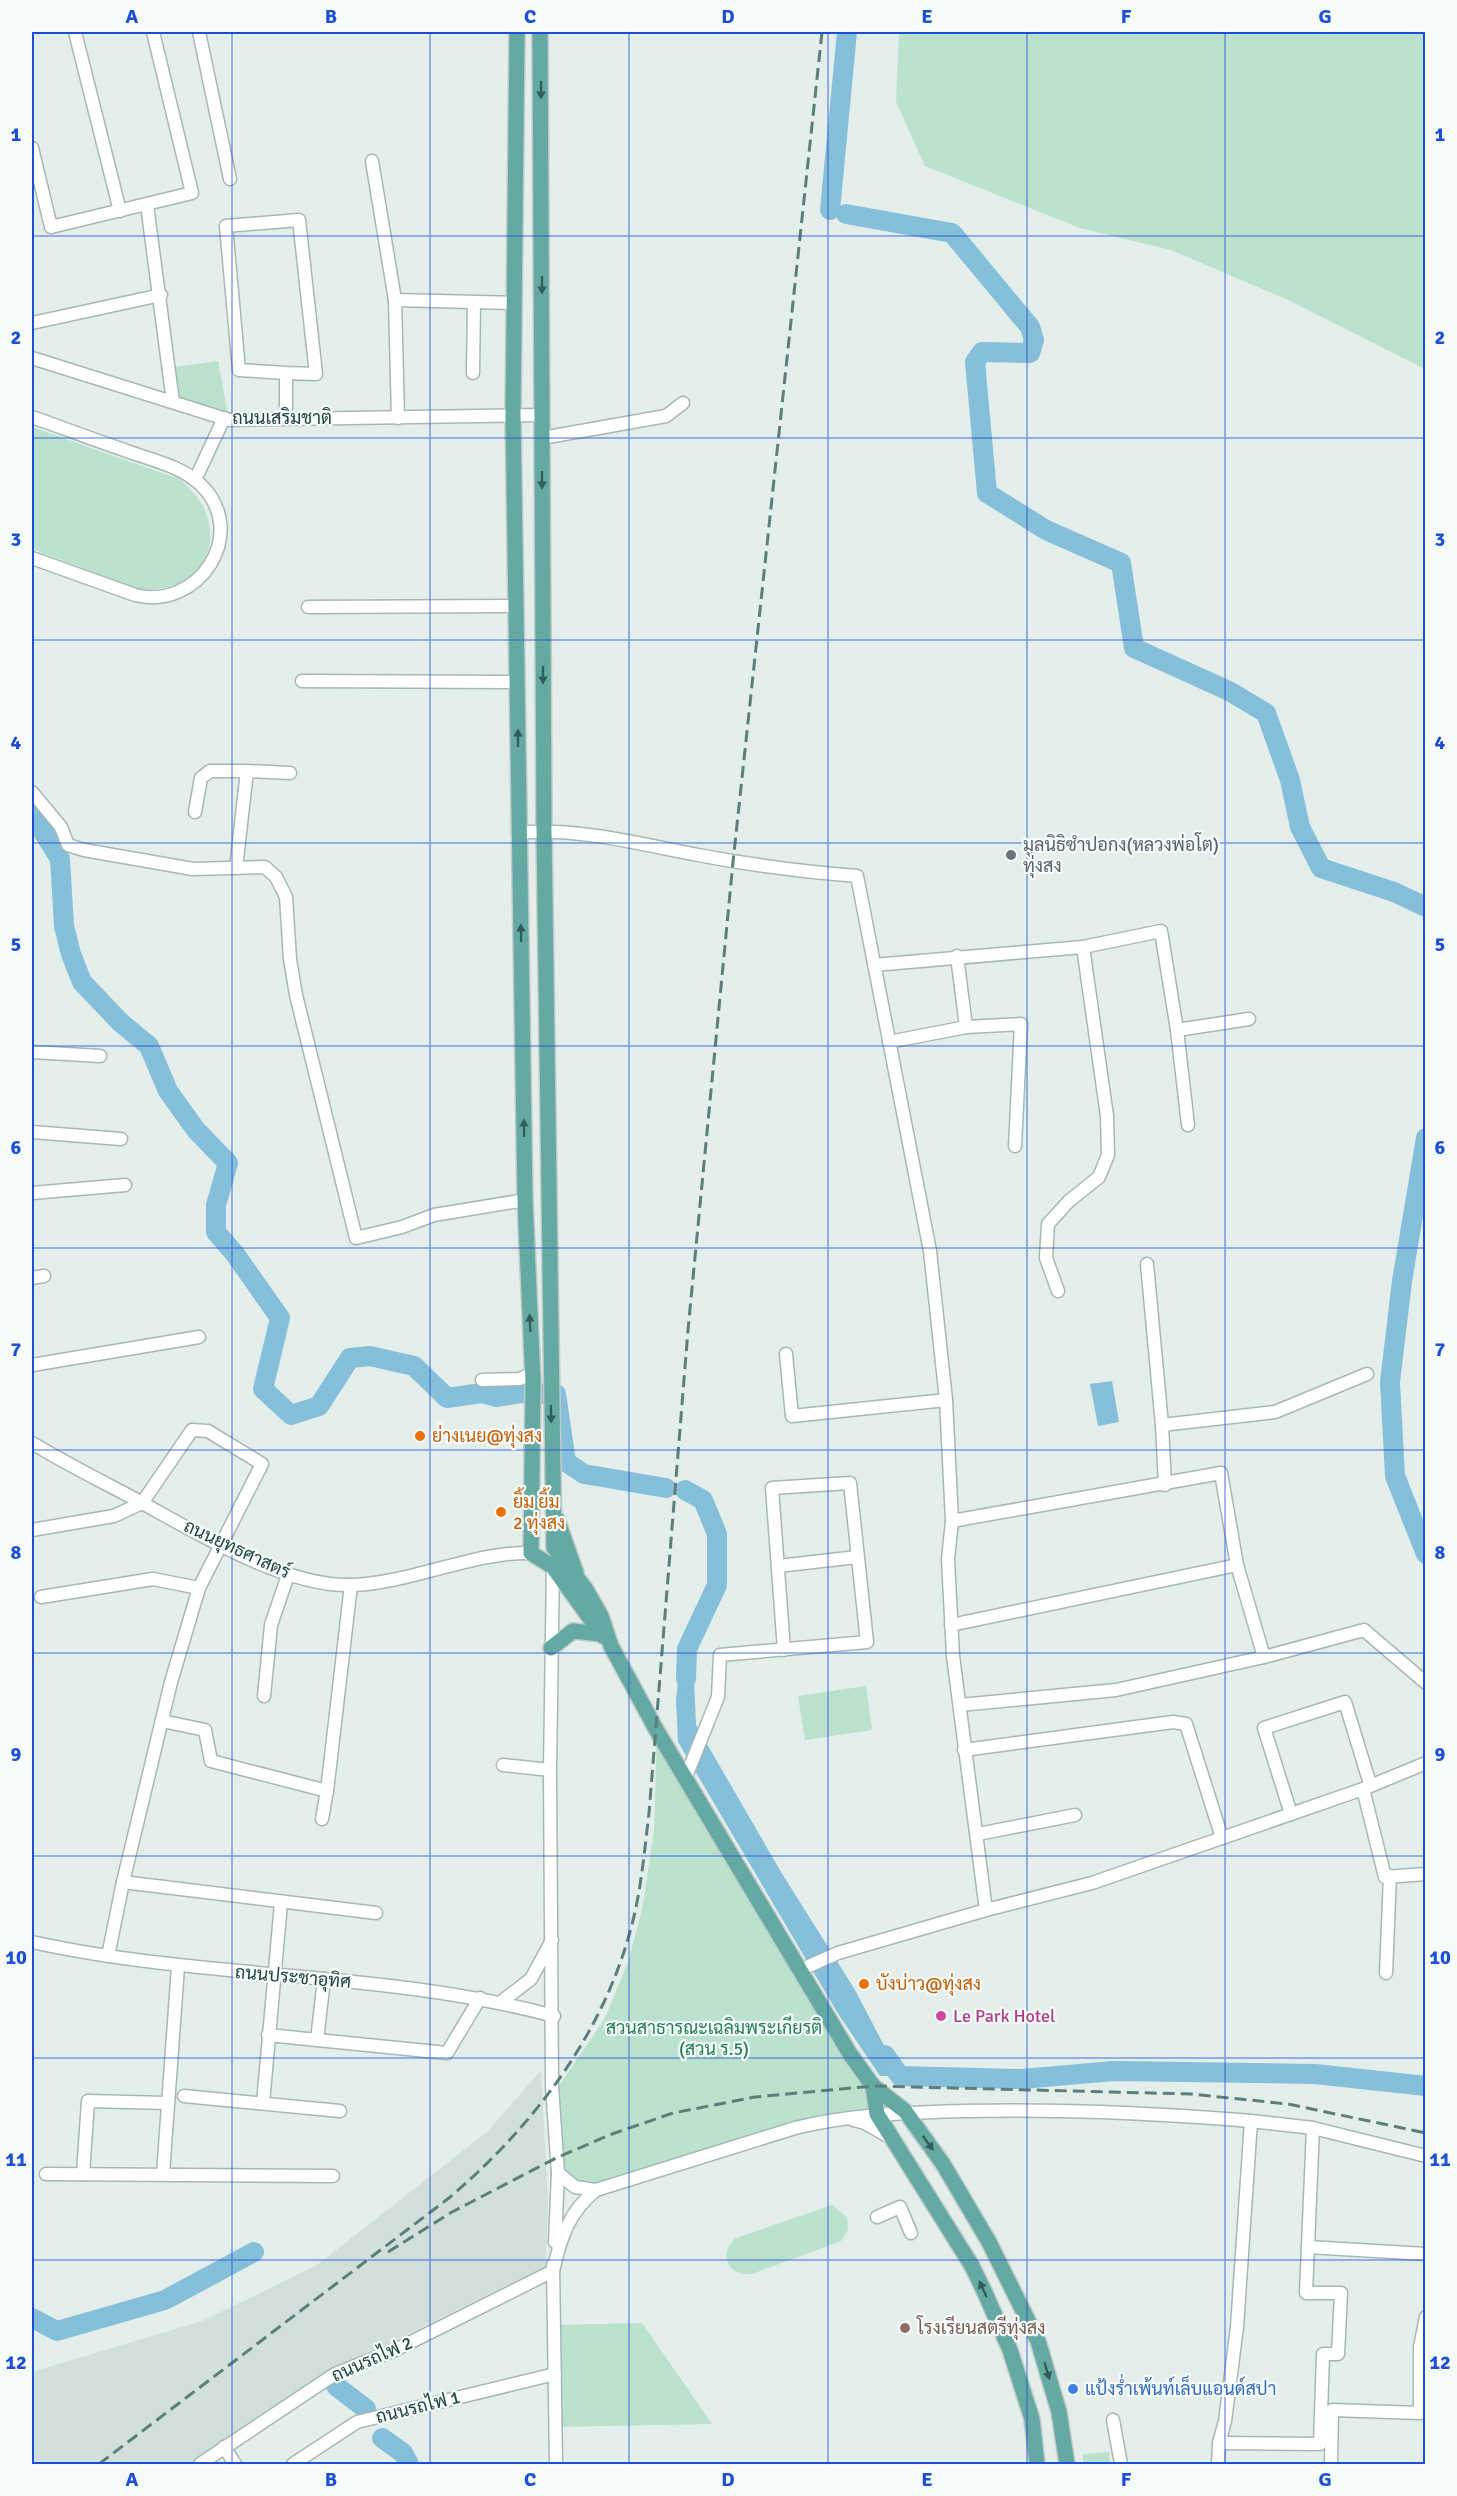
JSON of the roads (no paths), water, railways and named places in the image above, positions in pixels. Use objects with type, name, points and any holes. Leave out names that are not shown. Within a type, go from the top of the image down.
[{"type":"main road","points":[[517,32],[513,415],[525,1200],[532,1377],[531,1553],[553,1567],[606,1640],[804,1967],[850,2054],[873,2086],[905,2111],[943,2164],[977,2222],[1038,2341],[1059,2412],[1067,2464]]},
{"type":"main road","points":[[540,32],[544,830],[554,1548],[577,1576],[601,1616],[606,1640]]},
{"type":"main road","points":[[553,1508],[577,1576]]},
{"type":"main road","points":[[551,1648],[573,1632],[606,1640]]},
{"type":"main road","points":[[873,2086],[877,2114],[972,2266],[1002,2331],[1032,2419],[1037,2464]]},
{"type":"street","points":[[75,32],[120,211]]},
{"type":"street","points":[[32,148],[51,227],[192,193],[153,32]]},
{"type":"street","points":[[199,32],[230,179]]},
{"type":"street","points":[[372,161],[395,300],[398,418]]},
{"type":"street","points":[[147,205],[161,296],[173,402]]},
{"type":"street","points":[[299,220],[316,374],[286,373],[239,370],[226,226],[299,220]]},
{"type":"street","points":[[32,323],[161,296]]},
{"type":"street","points":[[395,300],[515,303]]},
{"type":"street","points":[[473,373],[474,303]]},
{"type":"street","name":"ถนนเสริมชาติ","points":[[32,358],[224,418],[542,415]]},
{"type":"street","points":[[286,373],[286,419]]},
{"type":"street","points":[[542,438],[666,416],[683,403]]},
{"type":"street","points":[[32,417],[183,472],[195,480],[213,502],[219,524],[218,546],[210,566],[203,575],[177,594],[156,598],[143,597],[32,558]]},
{"type":"street","points":[[195,480],[224,418]]},
{"type":"street","points":[[308,607],[517,606]]},
{"type":"street","points":[[302,681],[518,682]]},
{"type":"street","points":[[195,812],[201,778],[210,771],[290,773]]},
{"type":"street","points":[[236,868],[246,771]]},
{"type":"street","points":[[32,792],[61,827],[68,844],[84,850],[166,866],[265,867],[276,877],[285,897],[290,959],[296,995],[356,1238],[402,1227],[434,1215],[525,1200]]},
{"type":"street","points":[[518,833],[544,830],[615,840],[778,870],[857,876],[930,1251],[946,1400],[952,1521],[948,1559],[951,1625],[964,1750],[978,1834],[986,1910]]},
{"type":"street","points":[[874,965],[957,956],[1083,947],[1161,931],[1178,1030],[1188,1125]]},
{"type":"street","points":[[1058,1291],[1046,1258],[1048,1224],[1069,1201],[1099,1177],[1108,1155],[1107,1116],[1083,947]]},
{"type":"street","points":[[957,956],[966,1027]]},
{"type":"street","points":[[1178,1030],[1249,1018]]},
{"type":"street","points":[[889,1042],[966,1027],[1022,1024],[1015,1146]]},
{"type":"street","points":[[32,1052],[100,1056]]},
{"type":"street","points":[[32,1132],[121,1139]]},
{"type":"street","points":[[32,1193],[125,1185]]},
{"type":"street","points":[[1147,1264],[1162,1425],[1165,1485]]},
{"type":"street","points":[[32,1365],[199,1337]]},
{"type":"street","points":[[786,1354],[792,1416],[946,1400]]},
{"type":"street","points":[[1162,1425],[1275,1412],[1367,1374]]},
{"type":"street","points":[[482,1380],[532,1377]]},
{"type":"street","points":[[32,1530],[114,1516],[142,1503],[192,1430],[208,1431],[262,1464],[199,1588],[162,1721],[123,1881],[108,1956]]},
{"type":"street","name":"ถนนยุทธศาสตร์","points":[[32,1445],[220,1544],[288,1575],[351,1585],[408,1578],[478,1561],[531,1553]]},
{"type":"street","points":[[952,1521],[1165,1485],[1221,1473],[1237,1565],[1264,1657]]},
{"type":"street","points":[[686,1775],[718,1697],[720,1655],[784,1650],[867,1642],[850,1483],[772,1488],[784,1650]]},
{"type":"street","points":[[554,1548],[550,1770],[554,2016],[553,2118],[558,2173],[553,2271],[556,2464]]},
{"type":"street","points":[[778,1566],[857,1557]]},
{"type":"street","points":[[951,1625],[1237,1565]]},
{"type":"street","points":[[264,1696],[271,1625],[288,1575]]},
{"type":"street","points":[[41,1597],[153,1579],[199,1588]]},
{"type":"street","points":[[322,1819],[351,1585]]},
{"type":"street","points":[[960,1705],[1116,1690],[1264,1657],[1364,1630],[1425,1683]]},
{"type":"street","points":[[1291,1814],[1264,1728],[1344,1702],[1366,1786],[1385,1876],[1425,1874]]},
{"type":"street","points":[[162,1721],[205,1730],[211,1761],[327,1791]]},
{"type":"street","points":[[964,1750],[1173,1722],[1186,1724],[1222,1838]]},
{"type":"street","points":[[804,1967],[838,1953],[986,1910],[1092,1883],[1291,1814],[1425,1763]]},
{"type":"street","points":[[503,1765],[550,1770]]},
{"type":"street","points":[[978,1834],[1075,1815]]},
{"type":"street","points":[[1386,1973],[1390,1876]]},
{"type":"street","points":[[123,1881],[281,1903],[376,1913]]},
{"type":"street","points":[[263,2103],[281,1903]]},
{"type":"street","points":[[501,2002],[531,1979],[553,1936]]},
{"type":"street","name":"ถนนประชาอุทิศ","points":[[32,1942],[178,1966],[324,1979],[480,1998],[554,2016]]},
{"type":"street","points":[[163,2174],[178,1966]]},
{"type":"street","points":[[317,2040],[324,1979]]},
{"type":"street","points":[[268,2035],[447,2053],[480,1998]]},
{"type":"street","points":[[184,2096],[340,2111]]},
{"type":"street","points":[[83,2174],[88,2101],[167,2103]]},
{"type":"street","points":[[558,2173],[575,2187],[596,2190],[827,2120],[905,2111],[1043,2109],[1251,2121],[1313,2128],[1425,2156]]},
{"type":"street","points":[[827,2120],[852,2120],[865,2123],[892,2139]]},
{"type":"street","points":[[1218,2464],[1219,2443],[1225,2421],[1237,2327],[1251,2121]]},
{"type":"street","points":[[1219,2443],[1320,2444],[1323,2354],[1338,2354],[1341,2294],[1306,2293],[1313,2128]]},
{"type":"street","points":[[46,2174],[333,2176]]},
{"type":"street","points":[[553,2271],[564,2229],[574,2210],[596,2190]]},
{"type":"street","points":[[877,2217],[900,2207],[911,2233]]},
{"type":"street","points":[[1308,2247],[1425,2254]]},
{"type":"street","name":"ถนนรถไฟ 2","points":[[200,2464],[335,2374],[395,2350],[553,2271]]},
{"type":"street","points":[[1331,2464],[1332,2410],[1420,2413],[1425,2317]]},
{"type":"street","name":"ถนนรถไฟ 1","points":[[293,2464],[357,2422],[555,2374]]},
{"type":"street","points":[[1113,2420],[1121,2464]]},
{"type":"street","points":[[224,2447],[235,2464]]},
{"type":"water","points":[[1112,1381],[1119,1422],[1098,1426],[1090,1384]]},
{"type":"water","points":[[681,1653],[693,1654],[696,1725],[781,1872],[855,1990],[900,2076],[880,2076],[837,2012],[678,1742],[676,1700]]},
{"type":"waterway","points":[[830,210],[847,32]]},
{"type":"waterway","points":[[846,214],[952,233],[1030,327],[1034,340],[1030,353],[982,352],[975,362],[987,493],[1046,530],[1121,563],[1134,648],[1229,691],[1266,713],[1290,780],[1300,827],[1321,868],[1394,892],[1426,907]]},
{"type":"waterway","points":[[32,814],[60,859],[64,926],[71,954],[82,982],[120,1022],[149,1046],[168,1091],[196,1130],[228,1163],[216,1205],[216,1232],[235,1254],[280,1318],[263,1389],[291,1415],[319,1406],[350,1358],[370,1356],[414,1366],[447,1398],[482,1393],[497,1397],[522,1393],[556,1394],[566,1462],[584,1474],[666,1488]]},
{"type":"waterway","points":[[1426,1138],[1402,1281],[1390,1382],[1395,1476],[1426,1554]]},
{"type":"waterway","points":[[685,1490],[703,1500],[717,1534],[717,1585],[687,1649],[686,1679]]},
{"type":"waterway","points":[[885,2055],[900,2076],[1022,2079],[1114,2071],[1315,2074],[1426,2086]]},
{"type":"waterway","points":[[32,2318],[57,2331],[165,2300],[254,2252]]},
{"type":"waterway","points":[[336,2386],[366,2409]]},
{"type":"waterway","points":[[382,2438],[403,2453],[409,2464]]},
{"type":"railway","points":[[99,2464],[449,2198],[481,2169],[512,2138],[565,2070],[588,2033],[607,1995],[623,1954],[635,1912],[649,1813],[688,1330],[733,862],[822,32]]},
{"type":"railway","points":[[388,2252],[452,2212],[556,2158],[612,2134],[673,2113],[755,2097],[873,2086],[1191,2094],[1288,2104],[1426,2133]]},
{"type":"place","name":"มูลนิธิซำปอกง(หลวงพ่อโต) ทุ่งสง","points":[[1011,855]]},
{"type":"place","name":"ย่างเนย@ทุ่งสง","points":[[420,1436]]},
{"type":"place","name":"ยิ้ม ยิ้ม 2 ทุ่งสง","points":[[501,1512]]},
{"type":"place","name":"บังบ่าว@ทุ่งสง","points":[[864,1984]]},
{"type":"place","name":"Le Park Hotel","points":[[941,2016]]},
{"type":"place","name":"โรงเรียนสตรีทุ่งสง","points":[[905,2328]]},
{"type":"place","name":"แป้งร่ำเพ้นท์เล็บแอนด์สปา","points":[[1073,2389]]},
{"type":"park label","name":"สวนสาธารณะเฉลิมพระเกียรติ (สวน ร.5)","points":[[714,2038]]}]
